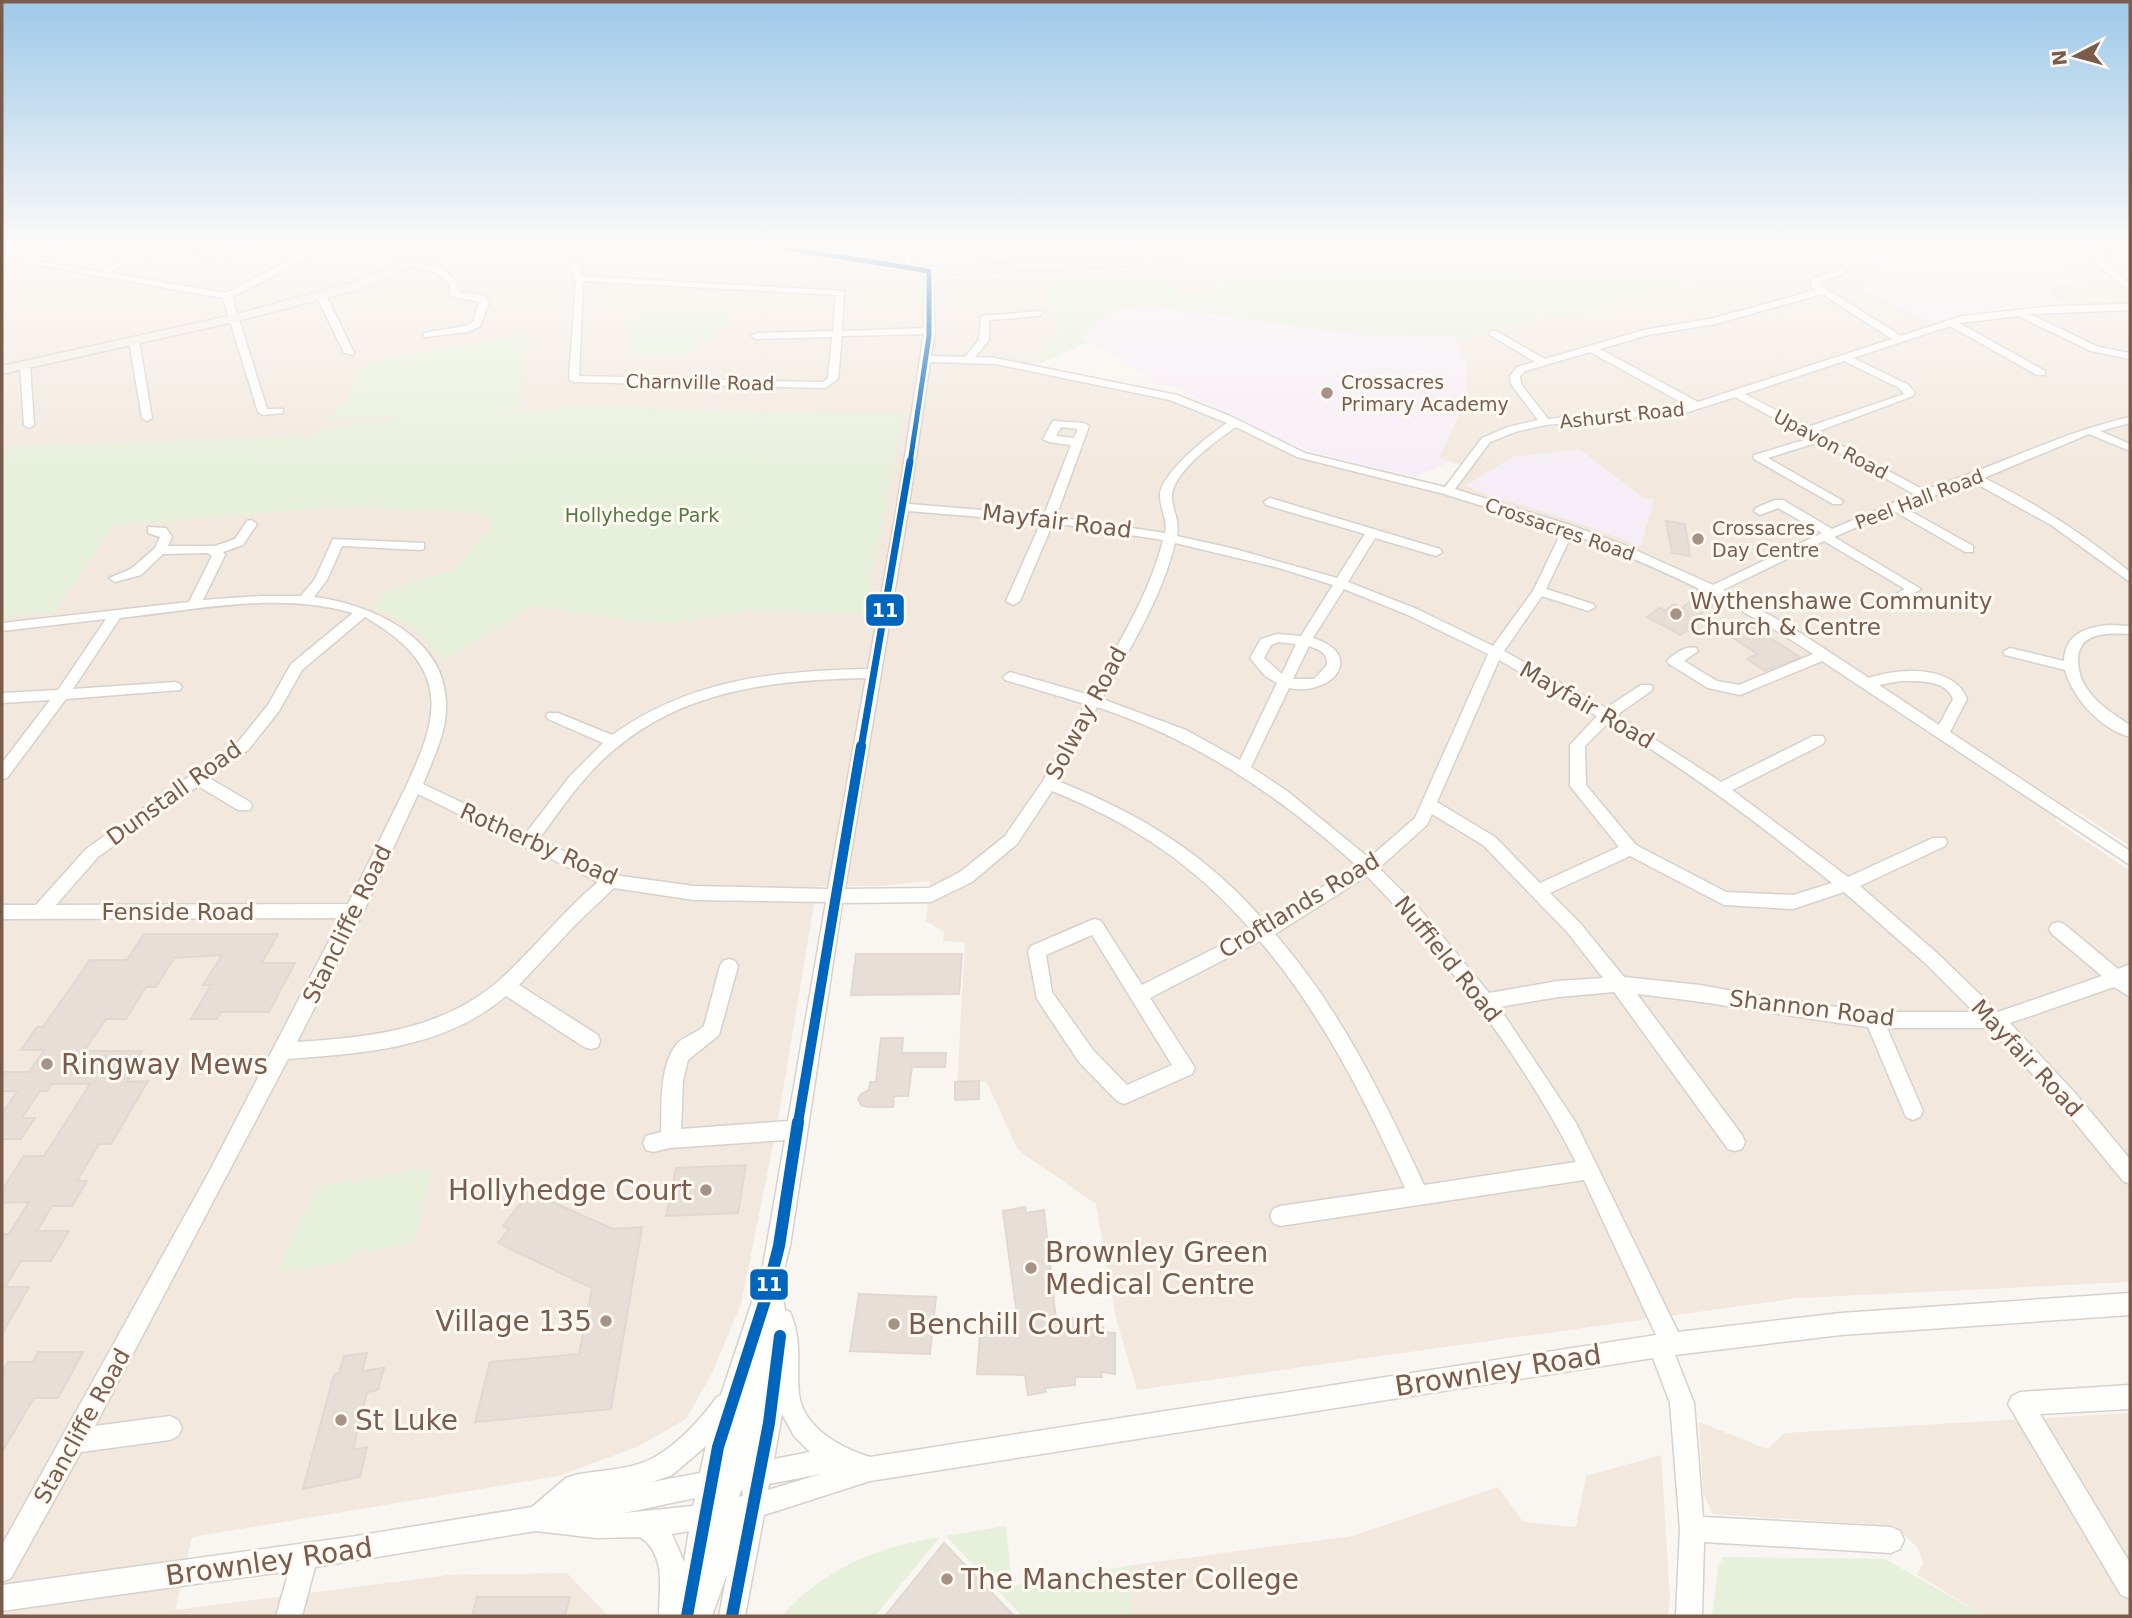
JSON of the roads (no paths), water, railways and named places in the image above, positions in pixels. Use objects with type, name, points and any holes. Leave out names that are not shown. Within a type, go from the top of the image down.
[{"type":"main road","points":[[2,370],[219,322]]},
{"type":"street","points":[[235,322],[263,412],[279,411]]},
{"type":"street","points":[[334,322],[349,353]]},
{"type":"street","points":[[427,335],[468,329],[478,322]]},
{"type":"street","name":"Charnville Road","points":[[575,322],[574,379],[825,384],[833,379],[838,334]]},
{"type":"street","points":[[838,334],[839,322]]},
{"type":"street","points":[[732,1616],[760,1473],[797,1130],[902,507],[930,322]]},
{"type":"street","points":[[969,359],[984,340],[985,322]]},
{"type":"street","points":[[1545,422],[1516,384],[1515,376],[1521,369],[1647,332],[1712,322]]},
{"type":"street","points":[[1871,322],[1899,339]]},
{"type":"street","name":"Ashurst Road","points":[[1448,491],[1486,440],[1512,429],[1545,422],[1664,413],[1698,407],[1956,322]]},
{"type":"street","points":[[2038,322],[2095,349],[2130,356]]},
{"type":"street","points":[[1952,323],[2041,373]]},
{"type":"street","points":[[756,336],[930,331]]},
{"type":"street","points":[[1493,333],[1543,362]]},
{"type":"street","points":[[134,341],[147,418]]},
{"type":"street","points":[[1591,348],[1698,407]]},
{"type":"street","points":[[1808,431],[1908,396],[1910,392],[1843,357]]},
{"type":"street","name":"Crossacres Road","points":[[926,359],[969,359],[1028,366],[1162,394],[1195,405],[1301,455],[1448,491],[1620,548],[1713,590],[1783,628],[2130,859]]},
{"type":"street","points":[[25,365],[29,425]]},
{"type":"street","name":"Upavon Road","points":[[1738,394],[1923,494]]},
{"type":"street","name":"Peel Hall Road","points":[[1713,590],[1827,535],[1923,494],[1974,478],[2089,430],[2130,420]]},
{"type":"street","name":"Solway Road","points":[[836,896],[931,895],[966,877],[1011,840],[1049,783],[1141,613],[1163,566],[1173,525],[1166,498],[1174,478],[1208,441],[1234,423]]},
{"type":"street","points":[[2089,430],[2130,449]]},
{"type":"street","points":[[1821,438],[1758,457],[1837,501]]},
{"type":"street","points":[[1013,601],[1077,442]]},
{"type":"street","points":[[1974,478],[2006,493],[2111,562],[2130,578]]},
{"type":"street","points":[[1270,502],[1436,552]]},
{"type":"street","points":[[1760,511],[1779,503],[1915,589],[1881,606]]},
{"type":"street","name":"Mayfair Road","points":[[902,507],[1049,517],[1171,537],[1256,557],[1339,582],[1407,610],[1496,653],[1608,713],[1721,789],[1848,884],[1997,1020],[2130,1174]]},
{"type":"street","points":[[1895,508],[1969,549]]},
{"type":"street","points":[[214,551],[239,542],[251,524]]},
{"type":"street","name":"Croftlands Road","points":[[1139,995],[1263,932],[1369,867],[1421,821],[1496,653],[1539,591],[1569,529]]},
{"type":"street","points":[[115,578],[136,572],[160,550],[166,537],[162,531],[152,530]]},
{"type":"street","points":[[1243,768],[1305,639],[1372,533]]},
{"type":"street","points":[[305,600],[321,580],[338,538],[420,546]]},
{"type":"street","points":[[160,550],[194,547],[214,551],[219,555],[194,605]]},
{"type":"street","points":[[2111,562],[2130,562]]},
{"type":"street","points":[[1539,591],[1588,607]]},
{"type":"street","name":"Stancliffe Road","points":[[2,626],[251,600],[333,603],[391,624],[415,645],[434,674],[439,709],[430,749],[414,786],[285,1051],[205,1206],[2,1569]]},
{"type":"street","name":"Dunstall Road","points":[[40,912],[92,853],[243,746],[274,708],[296,667],[363,612]]},
{"type":"street","points":[[2,774],[116,614]]},
{"type":"street","points":[[2130,630],[2101,629],[2083,635],[2077,639],[2070,652],[2075,683],[2087,699],[2108,718],[2130,732]]},
{"type":"street","points":[[1277,638],[1305,639],[1329,650],[1334,666],[1321,681],[1297,684],[1284,681],[1269,674],[1261,666],[1257,657],[1259,649],[1266,642],[1277,638]]},
{"type":"street","points":[[1691,651],[1674,661],[1713,685],[1740,690],[1823,655]]},
{"type":"street","points":[[2010,652],[2071,667]]},
{"type":"street","points":[[527,843],[584,769],[615,742],[667,706],[718,687],[786,676],[873,673]]},
{"type":"street","name":"Nuffield Road","points":[[1010,677],[1122,710],[1180,734],[1243,768],[1309,815],[1369,867],[1428,929],[1487,1001],[1567,1127],[1589,1170],[1666,1345],[1682,1403],[1692,1529],[1689,1616]]},
{"type":"street","points":[[1869,684],[1877,678],[1926,678],[1941,681],[1955,689],[1960,699],[1942,734]]},
{"type":"street","points":[[2,698],[63,692],[175,687]]},
{"type":"street","points":[[1646,688],[1608,713],[1577,745],[1578,786],[1630,849],[1724,898],[1793,902],[1848,884],[1939,842]]},
{"type":"street","points":[[553,716],[615,742]]},
{"type":"street","points":[[1721,789],[1818,740]]},
{"type":"street","points":[[198,779],[244,806]]},
{"type":"street","points":[[1049,783],[1114,810],[1157,836],[1226,890],[1295,969],[1359,1069],[1419,1196]]},
{"type":"street","name":"Rotherby Road","points":[[414,786],[527,843],[611,881],[694,892],[836,896]]},
{"type":"street","points":[[1430,805],[1489,841],[1574,928],[1735,1142]]},
{"type":"street","points":[[1539,891],[1630,849]]},
{"type":"street","points":[[285,1051],[403,1040],[431,1031],[468,1013],[506,986],[611,881]]},
{"type":"street","name":"Fenside Road","points":[[2,912],[355,911]]},
{"type":"street","points":[[1095,926],[1139,995],[1185,1068],[1124,1095],[1086,1056],[1043,994],[1037,951],[1095,926]]},
{"type":"street","points":[[2058,929],[2126,980]]},
{"type":"street","points":[[729,966],[708,1037],[682,1052],[662,1141],[797,1130]]},
{"type":"street","name":"Shannon Road","points":[[1487,1001],[1558,989],[1618,984],[1700,993],[1874,1020],[1997,1020],[2126,980]]},
{"type":"street","points":[[506,986],[591,1041]]},
{"type":"street","points":[[1874,1020],[1913,1111]]},
{"type":"street","points":[[1280,1216],[1589,1170]]},
{"type":"street","points":[[536,1519],[575,1487],[641,1475],[663,1466],[707,1430],[724,1407],[777,1302]]},
{"type":"street","points":[[777,1302],[790,1346],[787,1386],[792,1409],[799,1424],[816,1443],[838,1460]]},
{"type":"street","points":[[687,1616],[717,1513],[723,1480],[777,1302]]},
{"type":"street","name":"Brownley Road","points":[[536,1519],[604,1526],[717,1513],[819,1489],[870,1469],[1666,1345],[1840,1324],[2130,1304]]},
{"type":"street","points":[[723,1480],[718,1446],[736,1382]]},
{"type":"street","points":[[2130,1398],[2020,1404],[2130,1586]]},
{"type":"street","points":[[75,1441],[170,1428]]},
{"type":"street","name":"Brownley Road","points":[[2,1598],[306,1556],[536,1519],[723,1480],[838,1460],[870,1469]]},
{"type":"street","points":[[699,1616],[715,1573],[717,1513],[745,1482],[760,1473]]},
{"type":"street","points":[[641,1523],[658,1531],[669,1551],[672,1616]]},
{"type":"street","points":[[1692,1529],[1891,1540]]},
{"type":"street","points":[[289,1616],[306,1556]]},
{"type":"place","name":"Crossacres Primary Academy","points":[[1327,393]]},
{"type":"place","name":"Crossacres Day Centre","points":[[1698,539]]},
{"type":"place","name":"Wythenshawe Community Church & Centre","points":[[1676,614]]},
{"type":"place","name":"Ringway Mews","points":[[47,1064]]},
{"type":"place","name":"Hollyhedge Court","points":[[706,1190]]},
{"type":"place","name":"Brownley Green Medical Centre","points":[[1031,1268]]},
{"type":"place","name":"Village 135","points":[[606,1321]]},
{"type":"place","name":"Benchill Court","points":[[894,1324]]},
{"type":"place","name":"St Luke","points":[[341,1420]]},
{"type":"place","name":"The Manchester College","points":[[947,1579]]},
{"type":"park label","name":"Hollyhedge Park","points":[[642,515]]}]
